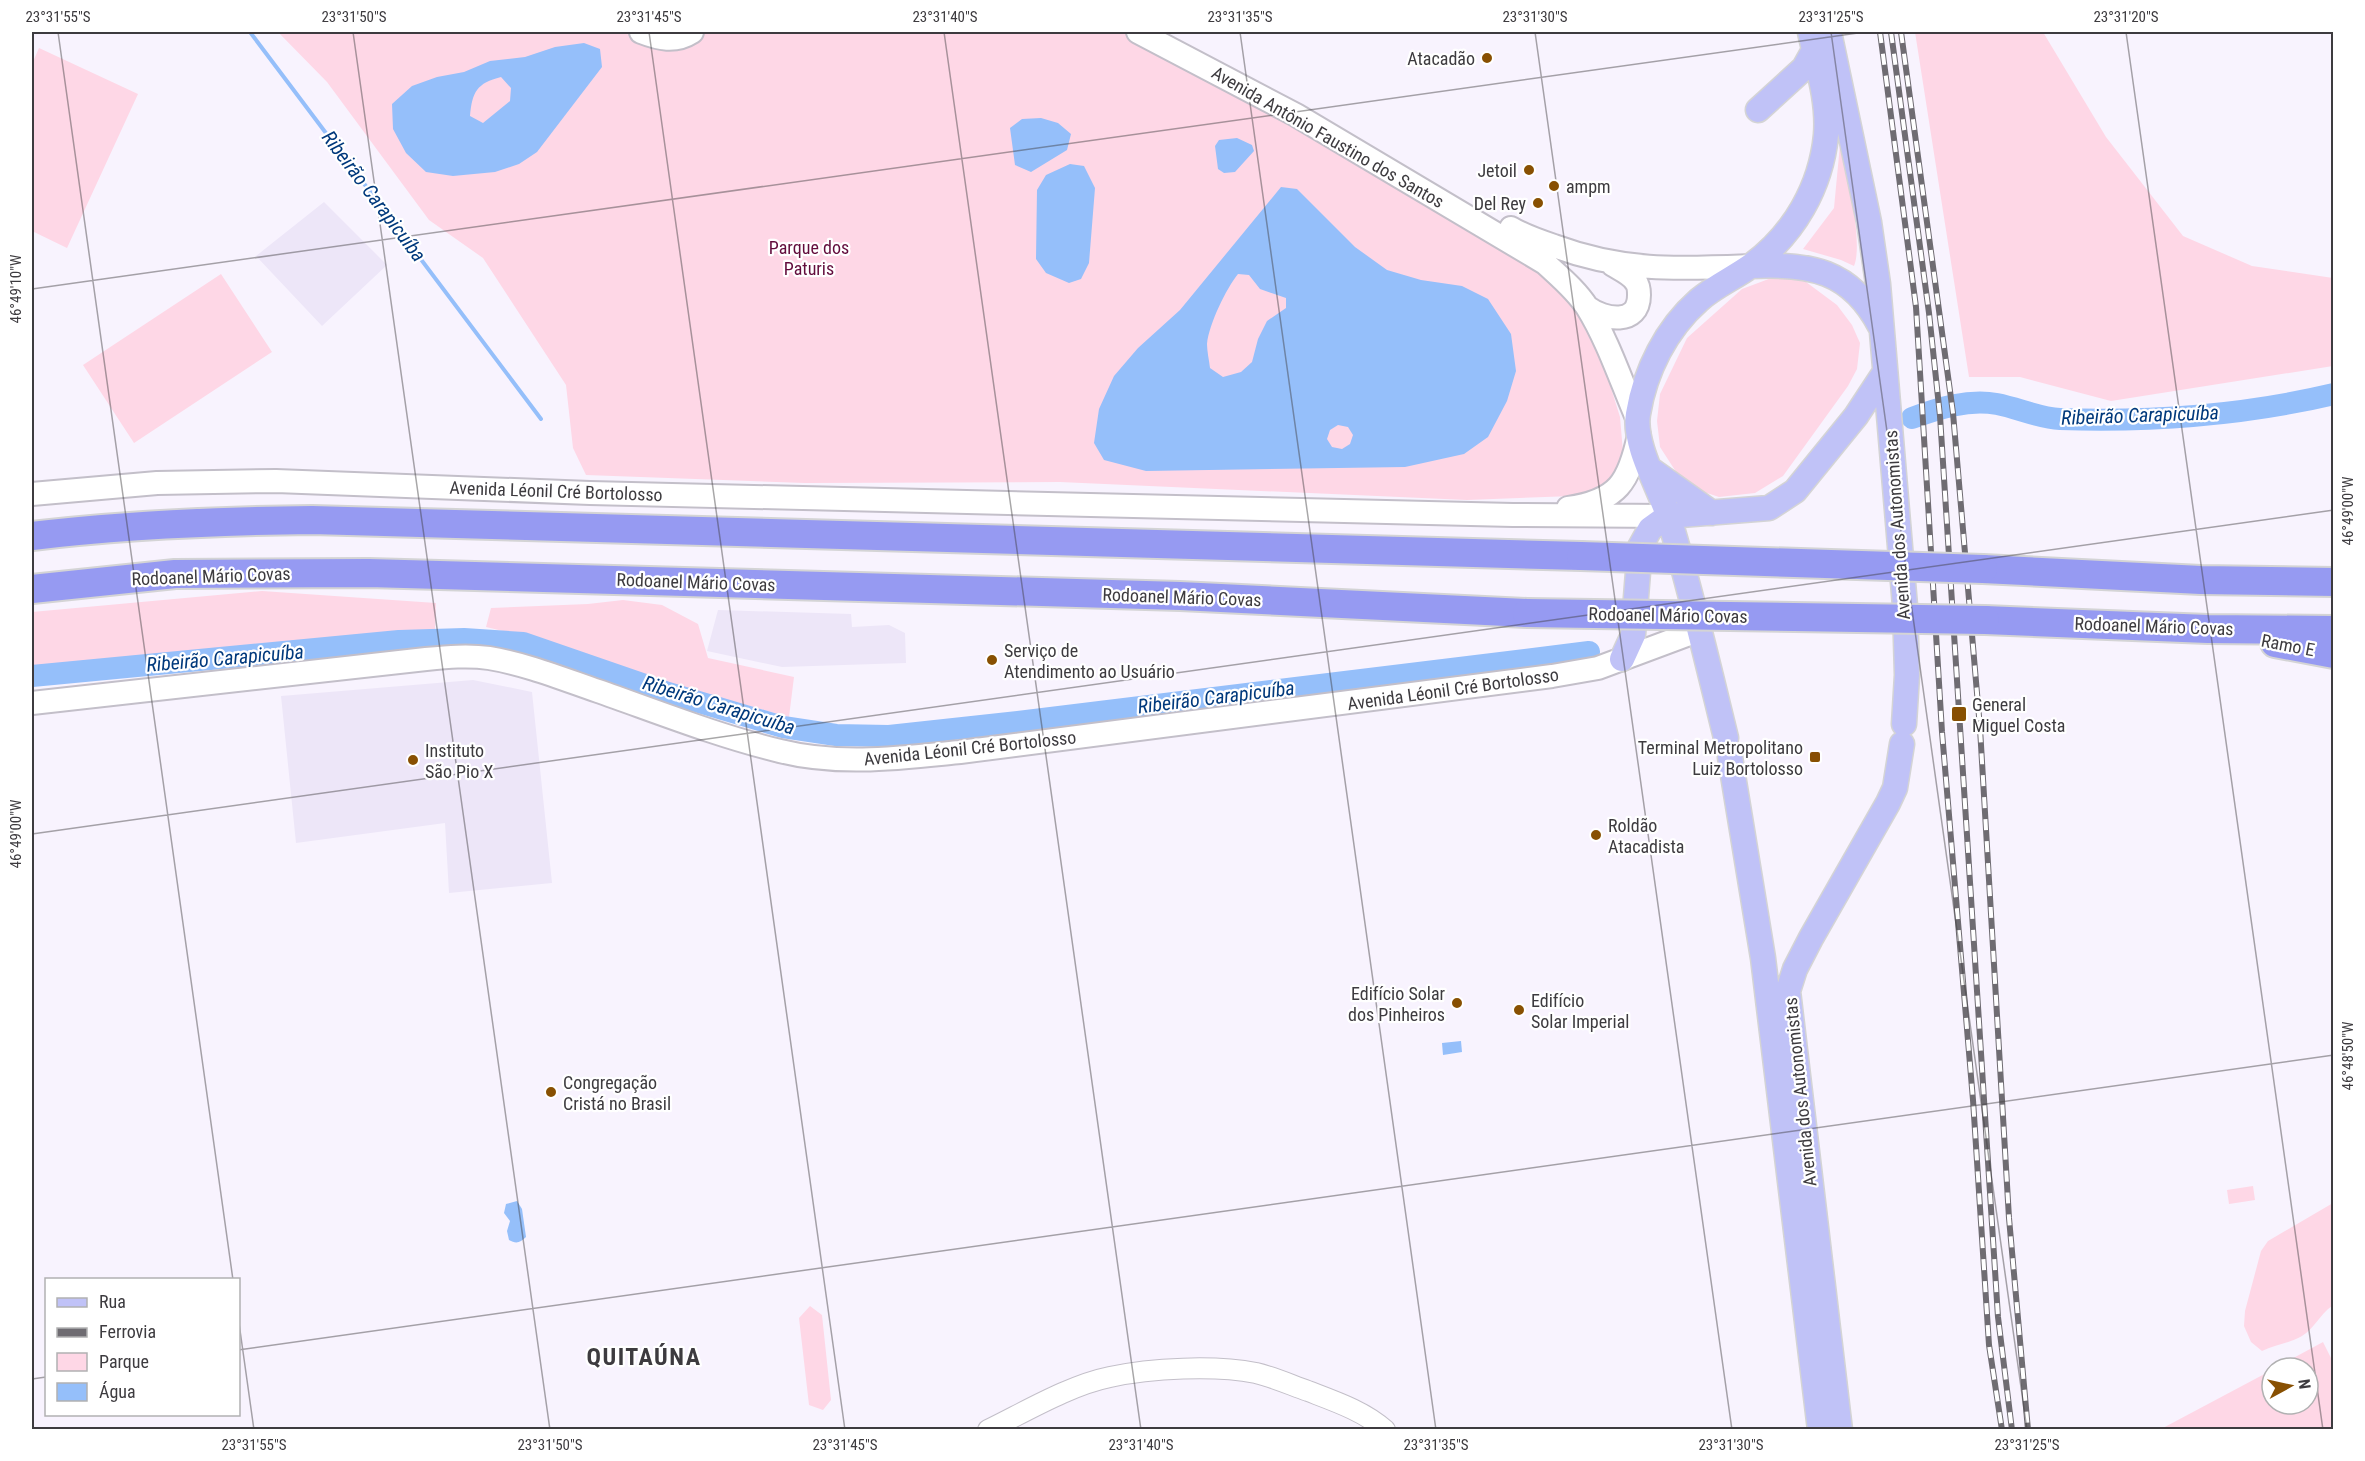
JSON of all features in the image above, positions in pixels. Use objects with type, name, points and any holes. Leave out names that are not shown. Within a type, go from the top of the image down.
[{"type":"highway","points":[[32,536],[84,529],[247,520],[312,520],[1581,556],[1983,569],[2201,580],[2334,582]]},
{"type":"highway","points":[[2201,580],[2334,568]]},
{"type":"highway","name":"Rodoanel Mário Covas","points":[[32,589],[175,574],[369,573],[1180,596],[1527,613],[1985,620],[2208,629],[2334,630]]},
{"type":"highway","name":"Ramo E","points":[[2208,629],[2334,654]]},
{"type":"main road","points":[[641,32],[657,39],[672,39],[692,32]]},
{"type":"main road","name":"Avenida Antônio Faustino dos Santos","points":[[1138,32],[1296,115],[1536,258],[1567,283],[1587,307],[1608,348],[1638,426]]},
{"type":"main road","name":"Avenida Antônio Faustino dos Santos","points":[[1169,32],[1303,102],[1519,234],[1571,253],[1635,267],[1674,269],[1751,266]]},
{"type":"main road","points":[[1758,110],[1798,74],[1818,38]]},
{"type":"main road","points":[[1638,426],[1642,394],[1652,367],[1680,318],[1713,288],[1751,266],[1769,250],[1794,222],[1812,191],[1821,162],[1826,120],[1818,38]]},
{"type":"main road","name":"Avenida dos Autonomistas","points":[[1818,38],[1869,222],[1878,284],[1905,606],[1907,675],[1897,779],[1888,803],[1811,938],[1795,969],[1788,991],[1840,1430]]},
{"type":"main road","points":[[1587,307],[1596,314],[1624,318],[1634,312],[1637,307],[1640,290],[1636,282],[1607,262]]},
{"type":"main road","points":[[1751,266],[1787,264],[1810,268],[1834,277],[1855,291],[1871,309],[1880,326]]},
{"type":"main road","points":[[1622,659],[1630,644],[1635,624],[1640,547],[1650,529],[1668,516],[1758,510],[1774,506],[1785,500],[1795,491],[1856,416],[1885,372]]},
{"type":"main road","name":"Avenida dos Autonomistas","points":[[1638,426],[1648,467],[1668,516],[1700,630],[1728,748],[1763,958],[1820,1430]]},
{"type":"main road","name":"Avenida Léonil Cré Bortolosso","points":[[1513,515],[1578,507],[1603,499],[1617,490],[1634,459],[1638,426]]},
{"type":"main road","points":[[1648,467],[1713,513]]},
{"type":"main road","name":"Avenida Léonil Cré Bortolosso","points":[[32,494],[157,483],[276,481],[601,493],[1513,515],[1668,516]]},
{"type":"main road","name":"Avenida Léonil Cré Bortolosso","points":[[32,703],[426,659],[489,658],[524,666],[673,718],[781,751],[841,760],[880,760],[960,752],[1552,676],[1598,668],[1700,630]]},
{"type":"street","points":[[988,1430],[1060,1395],[1109,1377],[1154,1372],[1225,1369],[1259,1374],[1314,1393],[1367,1416],[1385,1430]]},
{"type":"shaded area","points":[[324,202],[387,265],[322,326],[256,256]]},
{"type":"shaded area","points":[[718,610],[851,614],[852,627],[889,625],[905,633],[906,663],[782,667],[707,651]]},
{"type":"shaded area","name":"Instituto São Pio X","points":[[473,680],[532,692],[552,883],[449,893],[445,823],[296,843],[281,696]]},
{"type":"green space","name":"Parque dos Paturis","points":[[278,32],[619,32],[685,48],[706,32],[1129,32],[1554,274],[1581,310],[1602,359],[1620,417],[1623,452],[1615,474],[1596,491],[1573,496],[1467,500],[1060,482],[805,483],[586,475],[573,448],[566,385],[483,258],[429,220],[327,82]]},
{"type":"green space","points":[[1915,32],[2043,32],[2106,137],[2183,236],[2252,266],[2333,278],[2333,366],[2111,401],[2020,377],[1969,377]]},
{"type":"green space","points":[[39,48],[138,94],[67,248],[32,231],[32,64]]},
{"type":"green space","points":[[1841,134],[1857,240],[1854,266],[1803,249],[1834,208]]},
{"type":"green space","points":[[221,274],[272,352],[134,443],[83,365]]},
{"type":"green space","points":[[1774,277],[1802,279],[1837,305],[1852,325],[1860,343],[1857,369],[1848,386],[1783,476],[1755,493],[1719,497],[1698,490],[1680,478],[1660,447],[1657,421],[1660,394],[1687,338],[1742,289]]},
{"type":"green space","points":[[262,591],[436,603],[435,630],[270,648],[123,657],[32,668],[32,612]]},
{"type":"green space","points":[[623,600],[662,605],[698,624],[708,658],[794,677],[789,717],[617,669],[556,644],[486,627],[491,608],[588,604]]},
{"type":"green space","points":[[2253,1186],[2255,1200],[2229,1204],[2227,1190]]},
{"type":"green space","points":[[2333,1203],[2333,1309],[2332,1306],[2328,1309],[2302,1336],[2262,1351],[2251,1342],[2244,1326],[2245,1311],[2261,1251],[2268,1241]]},
{"type":"green space","points":[[810,1306],[822,1315],[831,1400],[823,1410],[809,1405],[799,1318]]},
{"type":"green space","points":[[2323,1342],[2333,1362],[2333,1429],[2161,1429],[2260,1376],[2260,1416],[2320,1416],[2320,1356],[2297,1356]]},
{"type":"water","points":[[584,43],[600,49],[602,67],[537,152],[519,164],[495,172],[453,176],[426,172],[406,153],[393,129],[392,104],[412,86],[437,77],[464,72],[490,61],[525,57],[555,47]],"holes":[[[501,77],[511,88],[510,101],[483,123],[470,116],[474,95],[486,82]]]},
{"type":"water","points":[[1041,118],[1058,123],[1071,134],[1067,150],[1031,172],[1015,165],[1010,128],[1022,119]]},
{"type":"water","points":[[1237,138],[1252,145],[1254,151],[1235,172],[1224,173],[1218,169],[1215,146],[1219,140]]},
{"type":"water","points":[[1070,164],[1084,166],[1095,188],[1089,263],[1081,279],[1069,283],[1046,273],[1036,259],[1037,190],[1046,175]]},
{"type":"water","points":[[1281,187],[1297,189],[1355,247],[1387,270],[1421,280],[1462,286],[1488,299],[1511,334],[1516,371],[1507,401],[1488,437],[1464,454],[1405,467],[1146,471],[1104,460],[1094,443],[1099,409],[1114,376],[1138,348],[1180,310]],"holes":[[[1238,274],[1249,275],[1260,289],[1286,298],[1286,308],[1267,321],[1258,339],[1252,362],[1241,372],[1223,377],[1210,368],[1208,336],[1228,288]],[[1338,425],[1348,427],[1353,435],[1350,444],[1342,449],[1332,447],[1327,439],[1330,430]]]},
{"type":"water","points":[[1461,1041],[1462,1052],[1443,1055],[1442,1043]]},
{"type":"water","points":[[517,1201],[522,1209],[526,1237],[520,1242],[509,1240],[507,1231],[510,1221],[504,1213],[506,1204]]},
{"type":"waterway","name":"Ribeirão Carapicuíba","points":[[250,32],[541,419]]},
{"type":"waterway","name":"Ribeirão Carapicuíba","points":[[1912,418],[1943,408],[1975,403],[1997,404],[2060,419],[2163,418],[2232,412],[2334,394]]},
{"type":"waterway","name":"Ribeirão Carapicuíba","points":[[32,676],[399,641],[464,639],[523,643],[665,692],[783,727],[836,735],[889,736],[1589,652]]},
{"type":"railway","points":[[1880,32],[1916,307],[1942,732],[1973,1100],[1989,1345],[2002,1430]]},
{"type":"railway","points":[[1891,32],[1929,313],[1940,416],[1998,1317],[2012,1430]]},
{"type":"railway","points":[[1901,32],[1953,413],[1980,728],[2009,1218],[2028,1430]]},
{"type":"place","name":"Atacadão","points":[[1487,58]]},
{"type":"place","name":"Jetoil","points":[[1529,170]]},
{"type":"place","name":"ampm","points":[[1554,186]]},
{"type":"place","name":"Del Rey","points":[[1538,203]]},
{"type":"place","name":"Serviço de Atendimento ao Usuário","points":[[992,660]]},
{"type":"place","name":"General Miguel Costa","points":[[1959,714]]},
{"type":"place","name":"Terminal Metropolitano Luiz Bortolosso","points":[[1815,757]]},
{"type":"place","name":"Instituto São Pio X","points":[[413,760]]},
{"type":"place","name":"Roldão Atacadista","points":[[1596,835]]},
{"type":"place","name":"Edifício Solar dos Pinheiros","points":[[1457,1003]]},
{"type":"place","name":"Edifício Solar Imperial","points":[[1519,1010]]},
{"type":"place","name":"Congregação Cristá no Brasil","points":[[551,1092]]},
{"type":"district","name":"QUITAÚNA","points":[[644,1357]]}]
